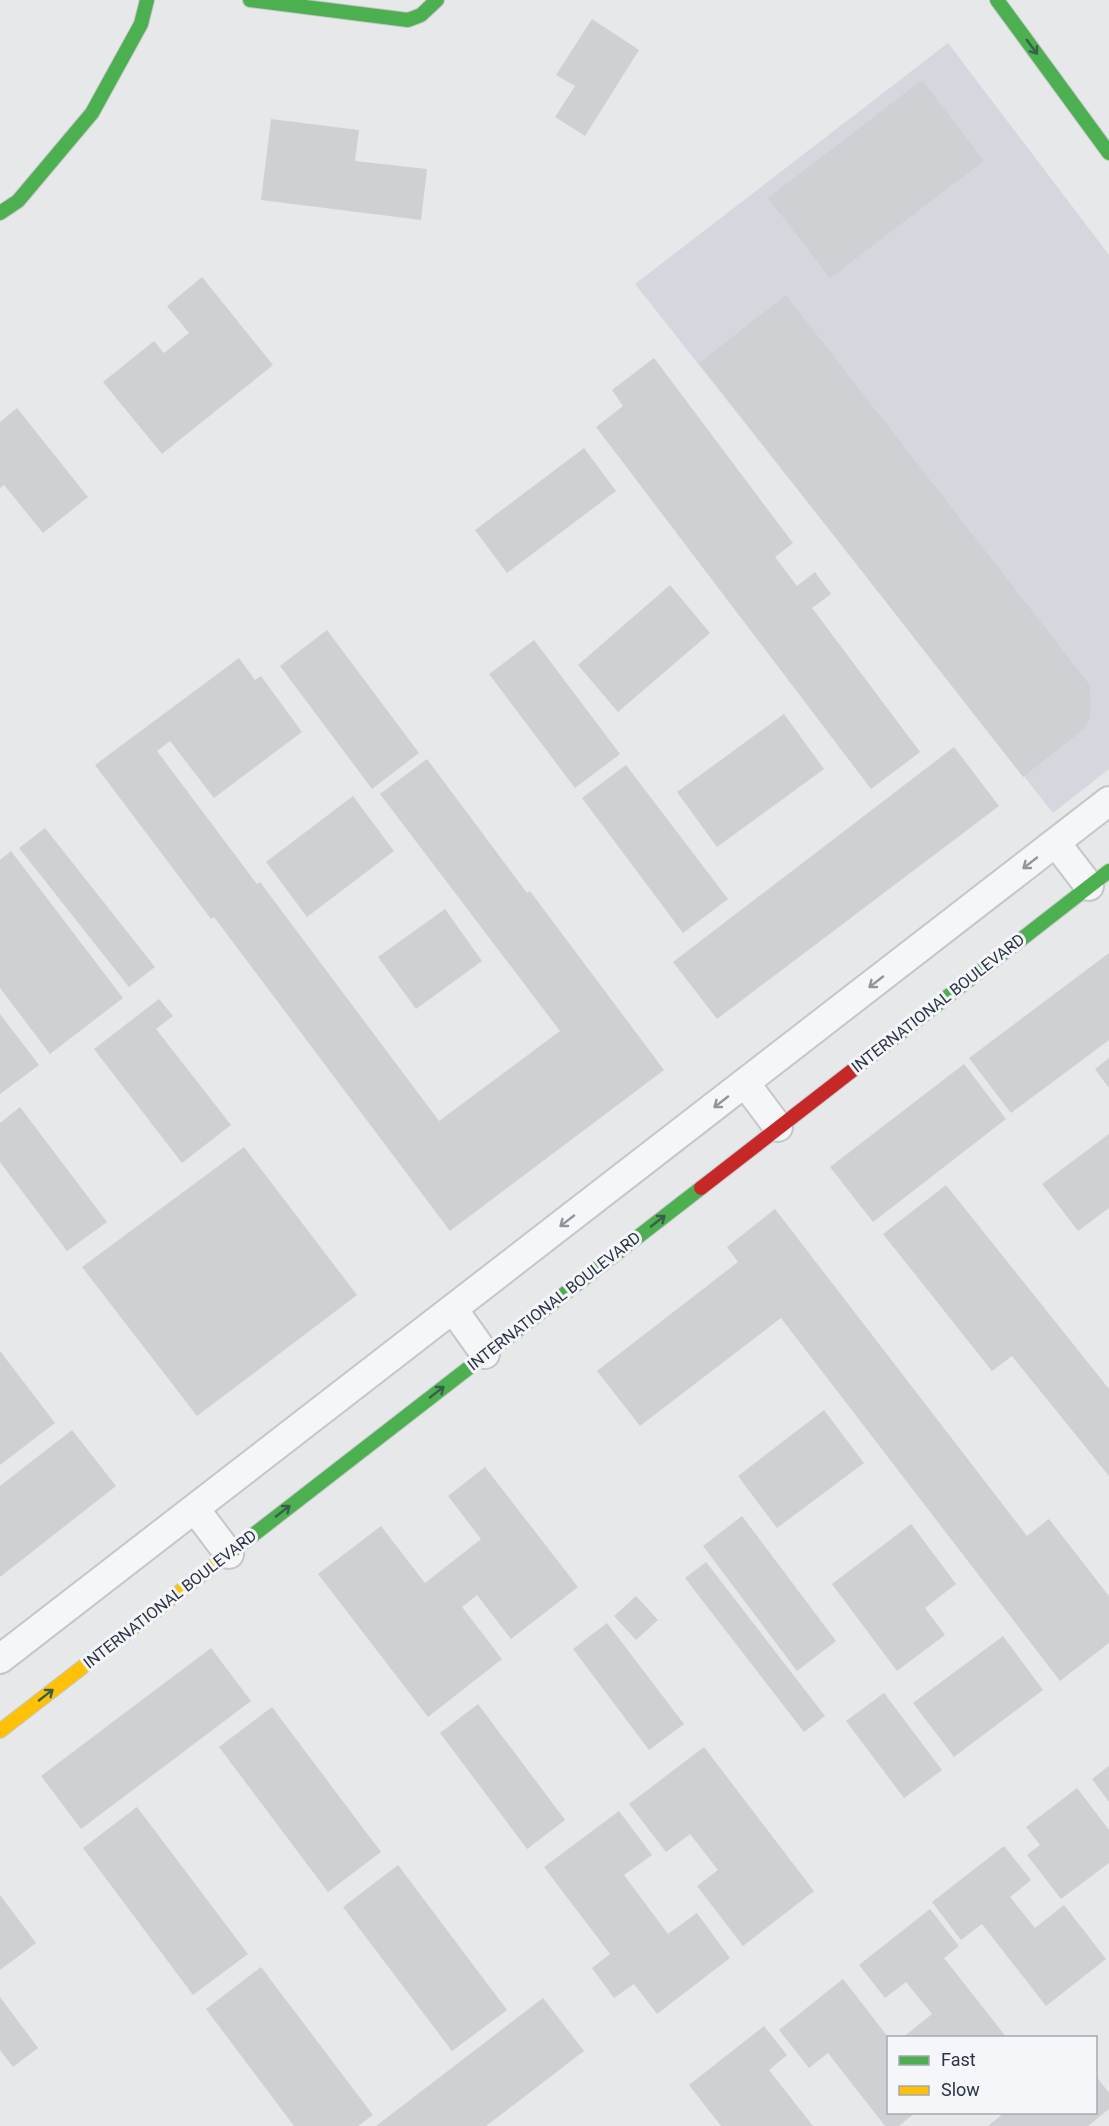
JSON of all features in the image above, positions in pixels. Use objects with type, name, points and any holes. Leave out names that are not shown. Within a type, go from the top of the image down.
[{"type":"street","points":[[0,213],[18,201],[92,113],[141,24],[147,0]]},
{"type":"street","points":[[250,0],[408,20],[421,15],[437,0]]},
{"type":"street","points":[[997,0],[1109,153]]},
{"type":"street","points":[[0,1659],[1109,801]]},
{"type":"street","points":[[1056,843],[1099,879]]},
{"type":"street","name":"INTERNATIONAL BOULEVARD","points":[[0,1731],[1099,879]]},
{"type":"street","points":[[745,1083],[778,1127]]},
{"type":"street","points":[[453,1309],[485,1354]]},
{"type":"street","points":[[195,1509],[229,1554]]},
{"type":"shaded area","points":[[948,43],[1109,255],[1109,769],[1053,813],[635,284]]},
{"type":"building","points":[[592,19],[639,50],[585,136],[555,117],[575,86],[556,75]]},
{"type":"building","points":[[922,80],[984,161],[830,278],[768,198]]},
{"type":"building","points":[[271,119],[359,130],[355,161],[427,169],[421,220],[261,200]]},
{"type":"building","points":[[202,277],[273,365],[162,454],[103,382],[154,341],[164,353],[189,333],[167,306]]},
{"type":"building","points":[[786,295],[1089,684],[1090,717],[1084,729],[1023,777],[699,363]]},
{"type":"building","points":[[654,358],[793,543],[775,557],[797,586],[815,572],[831,594],[812,608],[920,752],[871,789],[596,427],[623,406],[612,390]]},
{"type":"building","points":[[17,408],[88,497],[43,533],[4,485],[0,488],[0,422]]},
{"type":"building","points":[[584,448],[616,491],[507,573],[475,530]]},
{"type":"building","points":[[670,585],[710,633],[618,712],[578,665]]},
{"type":"building","points":[[327,630],[419,753],[372,789],[280,666]]},
{"type":"building","points":[[534,640],[620,754],[575,788],[489,674]]},
{"type":"building","points":[[239,658],[255,680],[261,676],[302,732],[214,798],[170,741],[157,751],[257,884],[260,882],[439,1121],[560,1031],[380,794],[427,759],[527,893],[530,891],[664,1070],[450,1231],[214,917],[211,919],[95,765]]},
{"type":"building","points":[[784,714],[824,769],[717,847],[677,792]]},
{"type":"building","points":[[954,747],[999,806],[717,1019],[673,962]]},
{"type":"building","points":[[626,765],[728,899],[683,933],[582,798]]},
{"type":"building","points":[[353,796],[394,851],[307,917],[266,862]]},
{"type":"building","points":[[45,828],[155,967],[129,987],[19,848]]},
{"type":"building","points":[[11,851],[123,998],[50,1054],[0,988],[0,860]]},
{"type":"building","points":[[445,909],[482,961],[416,1009],[378,957]]},
{"type":"building","points":[[1109,953],[1109,1040],[1011,1113],[969,1058]]},
{"type":"building","points":[[159,999],[173,1016],[156,1029],[231,1125],[182,1163],[94,1049]]},
{"type":"building","points":[[0,1014],[39,1065],[0,1094]]},
{"type":"building","points":[[1109,1058],[1109,1088],[1095,1069]]},
{"type":"building","points":[[964,1064],[1006,1119],[873,1222],[830,1167]]},
{"type":"building","points":[[20,1107],[107,1222],[67,1251],[0,1162],[0,1123]]},
{"type":"building","points":[[1109,1134],[1109,1208],[1078,1231],[1042,1184]]},
{"type":"building","points":[[244,1147],[357,1295],[197,1416],[82,1267]]},
{"type":"building","points":[[946,1185],[1109,1389],[1109,1476],[1012,1356],[992,1371],[883,1234]]},
{"type":"building","points":[[775,1209],[1027,1536],[1049,1519],[1109,1596],[1109,1643],[1060,1681],[781,1318],[640,1426],[597,1371],[738,1262],[727,1247]]},
{"type":"building","points":[[0,1351],[55,1423],[0,1465]]},
{"type":"building","points":[[824,1410],[864,1463],[777,1528],[738,1476]]},
{"type":"building","points":[[72,1430],[116,1486],[0,1577],[0,1486]]},
{"type":"building","points":[[485,1467],[578,1587],[511,1639],[477,1595],[462,1607],[502,1659],[428,1717],[318,1574],[381,1526],[425,1583],[481,1539],[448,1496]]},
{"type":"building","points":[[742,1516],[836,1641],[797,1671],[703,1546]]},
{"type":"building","points":[[911,1524],[956,1584],[925,1608],[945,1635],[897,1671],[832,1584]]},
{"type":"building","points":[[706,1562],[825,1716],[804,1732],[685,1578]]},
{"type":"building","points":[[636,1596],[658,1620],[636,1640],[614,1616]]},
{"type":"building","points":[[607,1623],[684,1724],[649,1750],[573,1649]]},
{"type":"building","points":[[1003,1636],[1043,1690],[954,1757],[913,1703]]},
{"type":"building","points":[[211,1648],[251,1701],[81,1829],[41,1776]]},
{"type":"building","points":[[884,1693],[942,1770],[904,1798],[846,1721]]},
{"type":"building","points":[[478,1704],[565,1820],[527,1849],[440,1733]]},
{"type":"building","points":[[272,1707],[381,1852],[328,1892],[219,1747]]},
{"type":"building","points":[[704,1747],[814,1891],[743,1946],[697,1886],[718,1870],[690,1834],[666,1852],[629,1804]]},
{"type":"building","points":[[1109,1766],[1109,1802],[1092,1779]]},
{"type":"building","points":[[1077,1788],[1109,1830],[1109,1863],[1061,1899],[1027,1855],[1040,1845],[1026,1827]]},
{"type":"building","points":[[137,1807],[248,1954],[193,1995],[83,1848]]},
{"type":"building","points":[[619,1811],[652,1855],[624,1875],[668,1934],[697,1913],[730,1958],[657,2014],[634,1984],[614,1998],[592,1968],[610,1954],[544,1867]]},
{"type":"building","points":[[1004,1846],[1031,1880],[1010,1897],[1035,1928],[1064,1905],[1106,1959],[1046,2006],[982,1924],[961,1940],[932,1902]]},
{"type":"building","points":[[398,1865],[507,2010],[452,2051],[343,1907]]},
{"type":"building","points":[[0,1895],[36,1943],[0,1970]]},
{"type":"building","points":[[930,1909],[959,1946],[944,1958],[1005,2036],[904,2036],[932,2014],[906,1982],[885,1998],[859,1965]]},
{"type":"building","points":[[261,1967],[373,2115],[358,2126],[294,2126],[206,2009]]},
{"type":"building","points":[[843,1979],[887,2036],[887,2114],[914,2114],[899,2126],[885,2126],[828,2053],[809,2068],[779,2030]]},
{"type":"building","points":[[0,1997],[38,2048],[13,2067],[0,2050]]},
{"type":"building","points":[[543,1998],[584,2051],[486,2126],[376,2126]]},
{"type":"building","points":[[764,2026],[787,2055],[769,2070],[813,2126],[721,2126],[689,2085]]},
{"type":"building","points":[[1097,2077],[1109,2093],[1109,2109],[1088,2126],[988,2126],[1003,2114],[1097,2114]]},
{"type":"traffic: fast","points":[[0,213],[18,201],[92,113],[141,24],[147,0]]},
{"type":"traffic: fast","points":[[250,0],[408,20],[421,15],[437,0]]},
{"type":"traffic: fast","points":[[997,0],[1109,153]]},
{"type":"traffic: fast","points":[[889,1042],[1109,871]]},
{"type":"traffic: fast","points":[[226,1556],[701,1188]]},
{"type":"traffic: slow","points":[[0,1731],[226,1556]]},
{"type":"traffic: jam","points":[[701,1188],[889,1042]]}]
